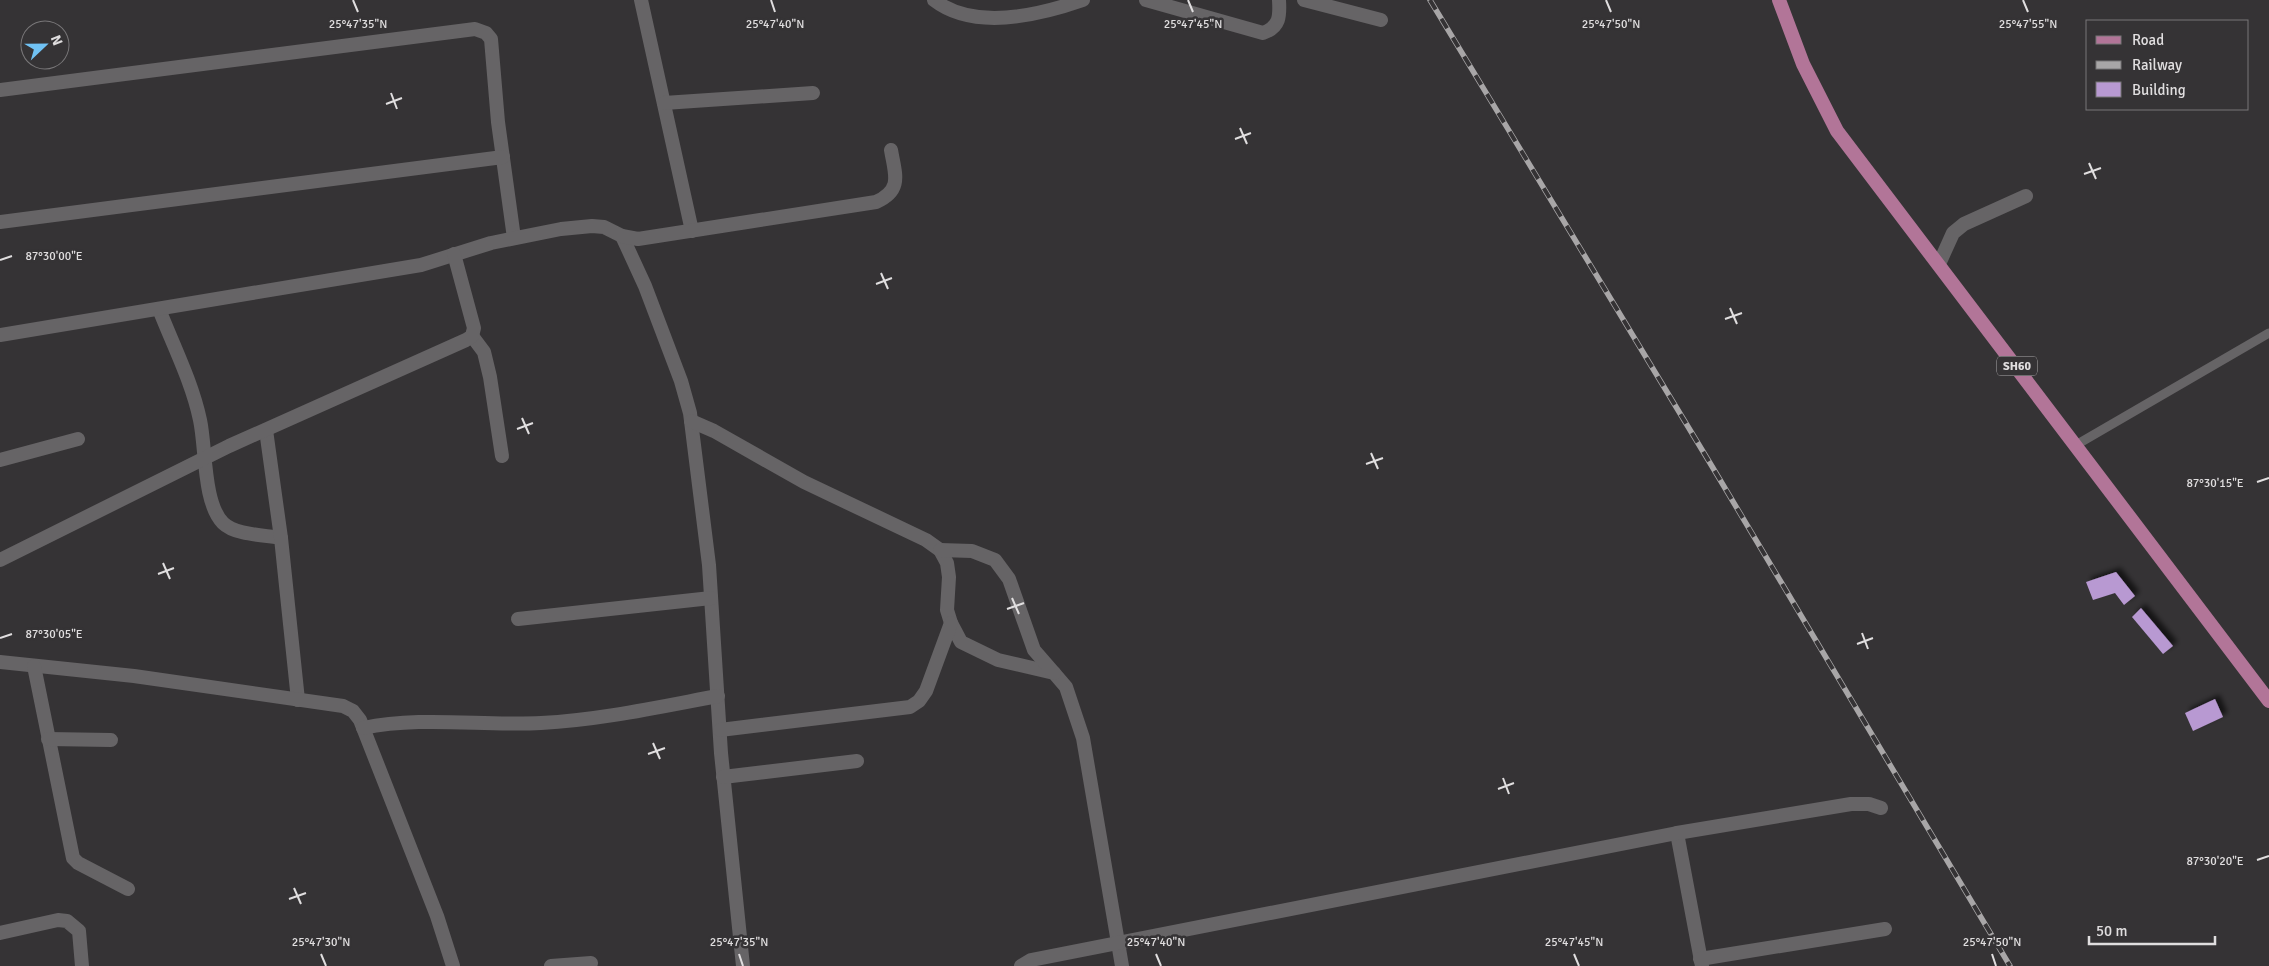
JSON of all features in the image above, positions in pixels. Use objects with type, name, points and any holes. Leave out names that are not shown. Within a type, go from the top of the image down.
[{"type":"main road","name":"SH60","points":[[1780,0],[1803,64],[1837,131],[2269,701]]},
{"type":"street","points":[[641,0],[692,231]]},
{"type":"street","points":[[934,0],[954,10],[981,17],[1023,17],[1050,12],[1083,0]]},
{"type":"street","points":[[1146,0],[1263,33],[1273,30],[1277,25],[1278,0]]},
{"type":"street","points":[[1304,0],[1381,20]]},
{"type":"street","points":[[0,90],[476,30],[486,33],[490,39],[514,238]]},
{"type":"street","points":[[664,102],[813,93]]},
{"type":"street","points":[[0,335],[420,265],[514,238],[561,229],[592,226],[638,239],[881,199],[894,190],[896,177],[892,150]]},
{"type":"street","points":[[0,222],[503,157]]},
{"type":"street","points":[[1939,264],[1950,238],[1964,224],[2026,196]]},
{"type":"street","points":[[622,236],[645,286],[681,381],[691,422],[711,598],[723,776],[742,966]]},
{"type":"street","points":[[454,254],[474,328],[472,336]]},
{"type":"street","points":[[159,310],[192,391],[200,420],[211,501],[214,510],[224,525],[239,530],[281,538]]},
{"type":"street","points":[[0,560],[205,458],[472,336]]},
{"type":"street","points":[[472,336],[484,352],[490,377],[502,456]]},
{"type":"street","points":[[691,422],[714,432],[804,482],[926,540],[940,550],[947,563],[949,577],[947,610],[951,623],[961,642],[973,649],[1017,666],[1054,673]]},
{"type":"street","points":[[266,430],[281,538],[298,700]]},
{"type":"street","points":[[0,460],[78,439]]},
{"type":"street","points":[[940,550],[972,551],[995,560],[1009,579],[1034,650],[1066,687],[1083,738],[1122,966]]},
{"type":"street","points":[[518,619],[711,598]]},
{"type":"street","points":[[720,730],[910,707],[919,701],[926,691],[951,623]]},
{"type":"street","points":[[0,662],[134,676],[343,706],[353,711],[363,728],[438,916],[452,966]]},
{"type":"street","points":[[34,666],[73,858],[128,889]]},
{"type":"street","points":[[363,728],[391,722],[423,721],[485,724],[542,723],[614,715],[718,696]]},
{"type":"street","points":[[48,739],[111,740]]},
{"type":"street","points":[[723,776],[858,761]]},
{"type":"street","points":[[1021,966],[1031,960],[1118,942],[1677,833],[1851,804],[1869,804],[1881,808]]},
{"type":"street","points":[[1677,833],[1701,962],[1885,928]]},
{"type":"street","points":[[0,933],[58,920],[68,921],[80,932],[82,966]]},
{"type":"street","points":[[550,966],[591,963]]},
{"type":"lane","points":[[2076,445],[2269,333]]},
{"type":"building","points":[[2116,572],[2135,596],[2124,605],[2115,593],[2093,600],[2086,582]]},
{"type":"building","points":[[2141,608],[2173,646],[2163,654],[2132,617]]},
{"type":"building","points":[[2215,699],[2223,717],[2193,731],[2185,713]]},
{"type":"railway","points":[[1430,0],[1713,468],[2010,966]]}]
